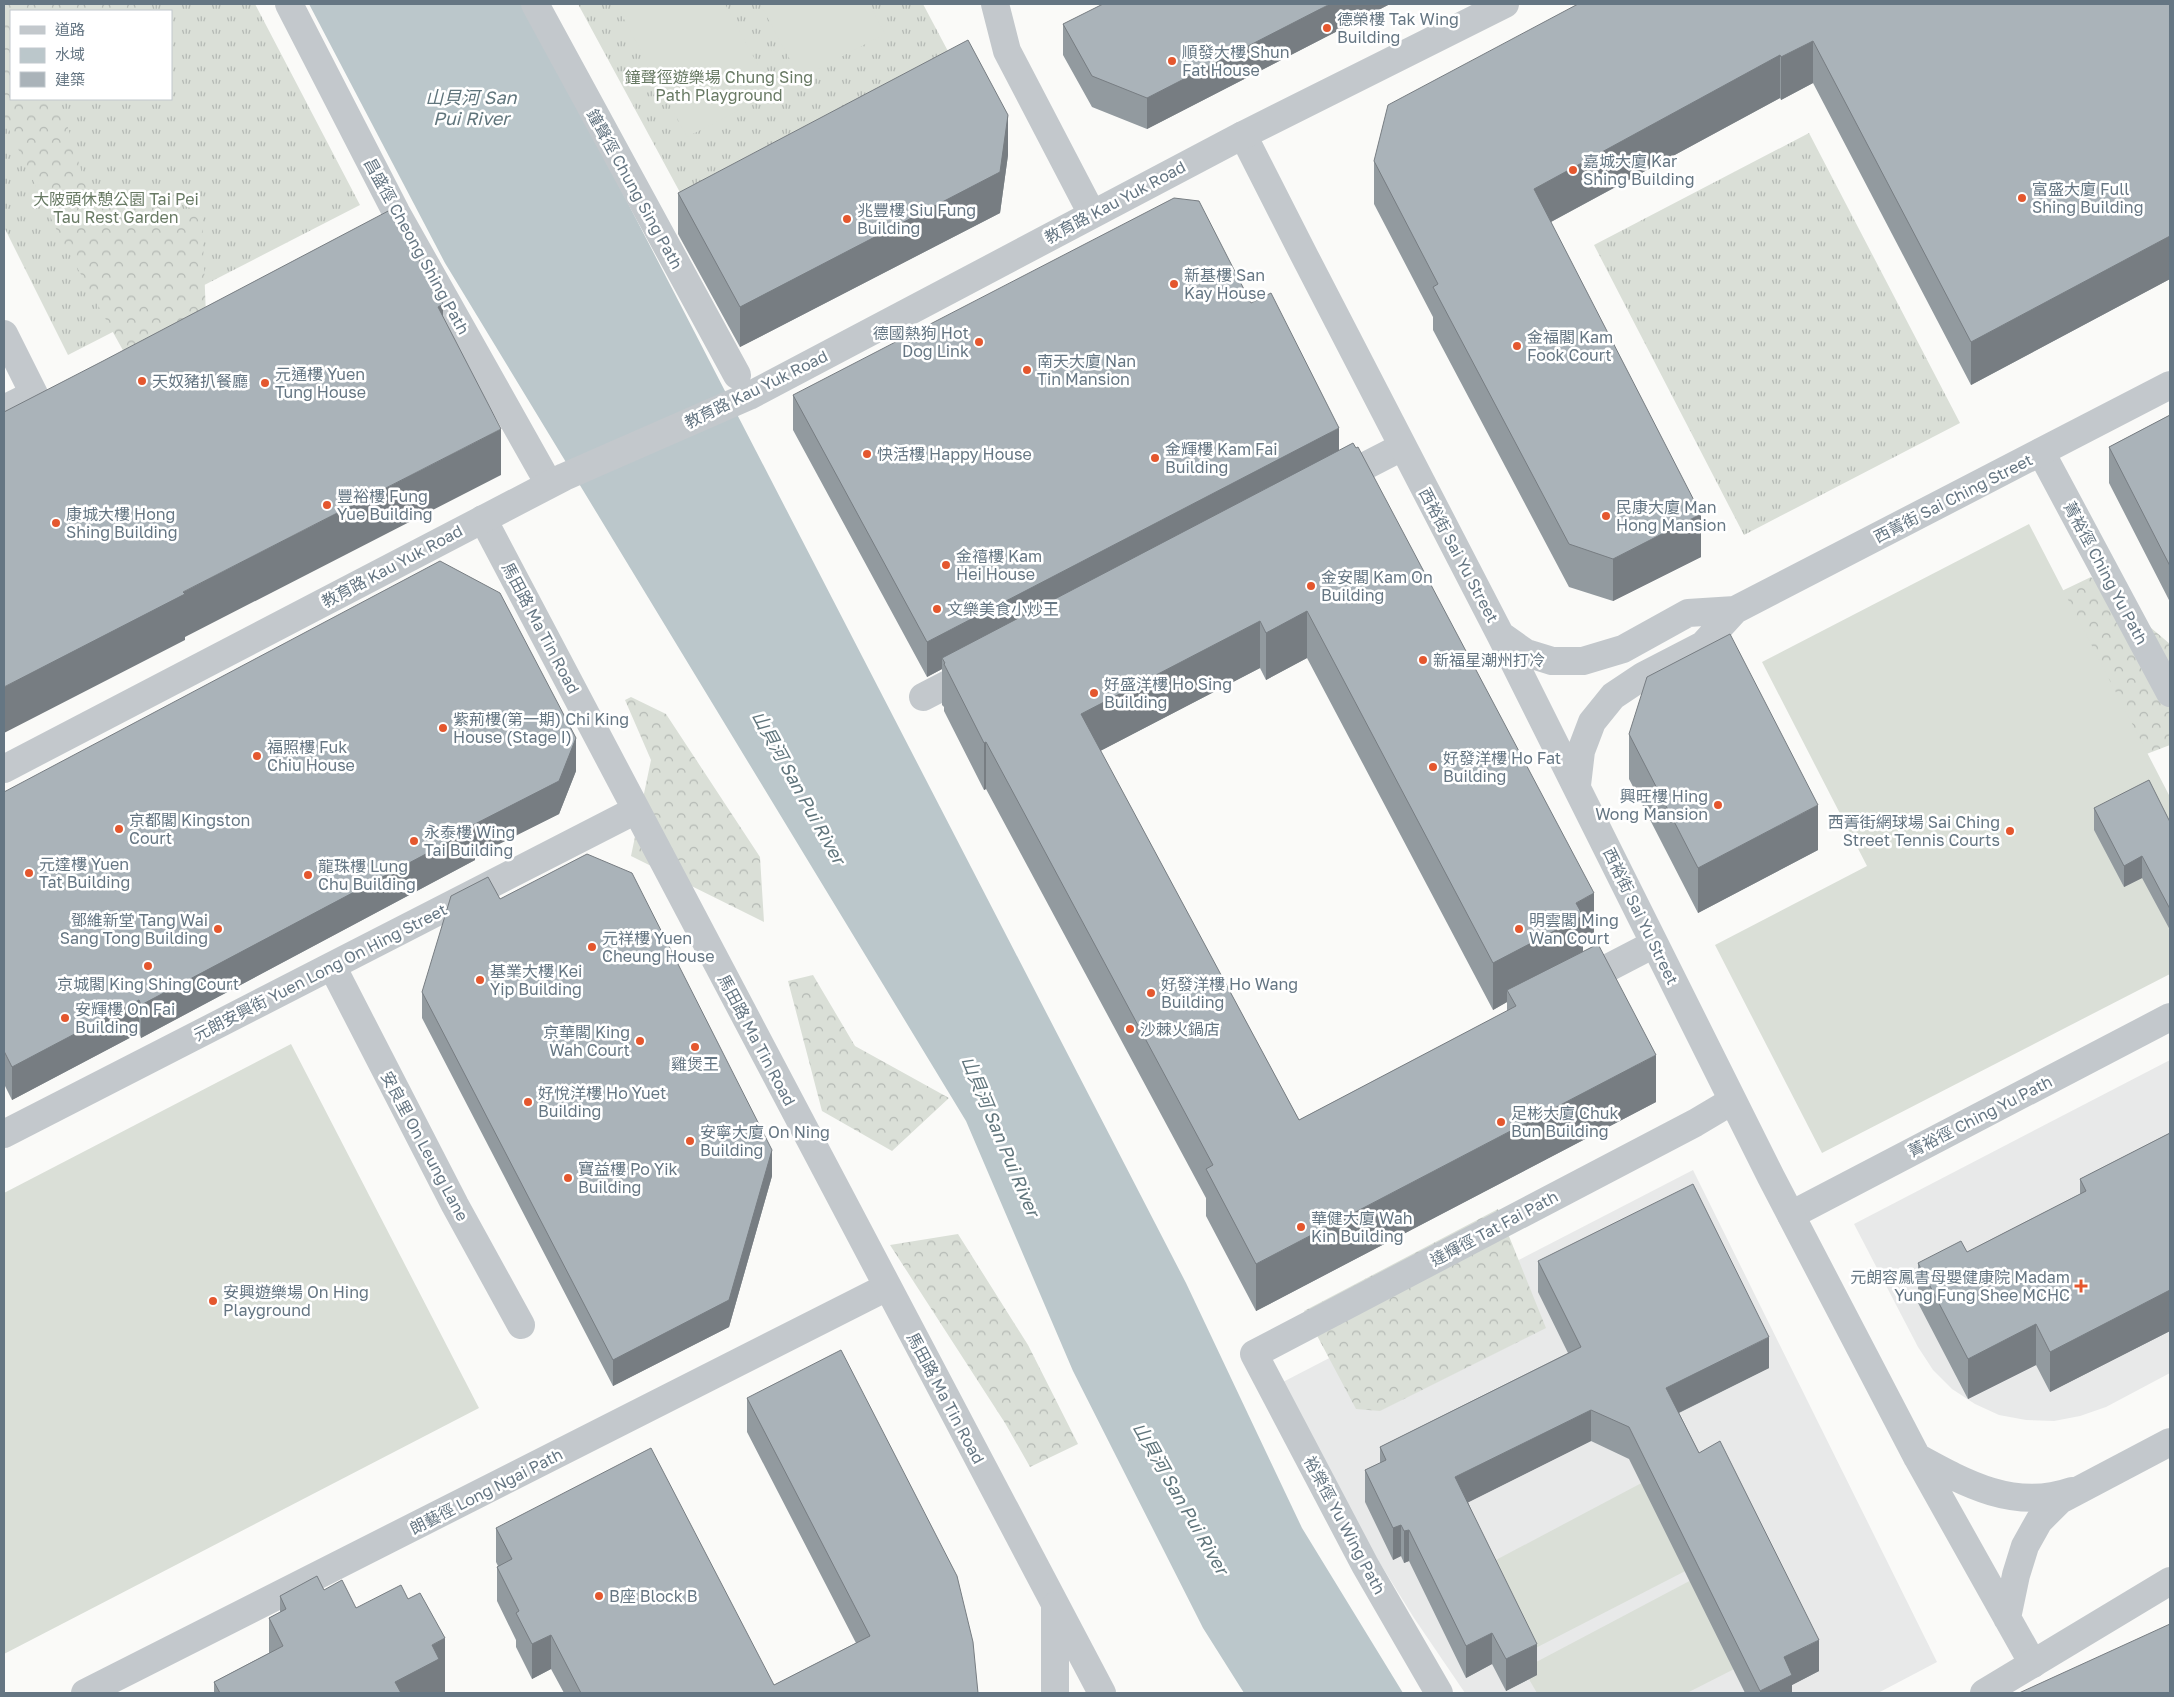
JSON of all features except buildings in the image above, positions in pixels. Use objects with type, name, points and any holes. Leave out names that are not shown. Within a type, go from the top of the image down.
[{"type":"street","name":"昌盛徑 Cheong Shing Path","points":[[290,4],[396,212],[557,481]]},
{"type":"street","name":"鐘聲徑 Chung Sing Path","points":[[535,4],[737,375]]},
{"type":"street","points":[[995,4],[1007,51],[1092,214]]},
{"type":"street","name":"教育路 Kau Yuk Road","points":[[4,769],[557,481],[760,390],[1244,135],[1505,4]]},
{"type":"street","name":"西裕街 Sai Yu Street","points":[[1244,135],[1402,447],[1502,636],[1732,1101],[1917,1456],[2007,1618]]},
{"type":"street","points":[[4,334],[34,394],[4,409]]},
{"type":"street","name":"西菁街 Sai Ching Street","points":[[1577,785],[1581,750],[1592,722],[1613,696],[1643,676],[1703,645],[1735,610],[2170,385]]},
{"type":"street","points":[[1312,494],[1402,447]]},
{"type":"street","name":"菁裕徑 Ching Yu Path","points":[[2041,452],[2170,693]]},
{"type":"street","name":"馬田路 Ma Tin Road","points":[[483,519],[1102,1693]]},
{"type":"street","name":"西菁街 Sai Ching Street","points":[[1502,636],[1526,653],[1552,661],[1583,661],[1622,649],[1688,613],[1735,610]]},
{"type":"street","points":[[923,697],[994,660]]},
{"type":"street","name":"元朗安興街 Yuen Long On Hing Street","points":[[4,1134],[636,810]]},
{"type":"street","points":[[1556,995],[1654,944]]},
{"type":"street","name":"安良里 On Leung Lane","points":[[332,966],[450,1196],[521,1324]]},
{"type":"street","name":"菁裕徑 Ching Yu Path","points":[[1791,1214],[2170,1017]]},
{"type":"street","name":"達輝徑 Tat Fai Path","points":[[1254,1354],[1686,1128],[1732,1101]]},
{"type":"street","name":"朗藝徑 Long Ngai Path","points":[[85,1693],[887,1287]]},
{"type":"street","name":"裕榮徑 Yu Wing Path","points":[[1254,1354],[1365,1565],[1439,1693]]},
{"type":"street","points":[[2033,1664],[2007,1618],[2016,1575],[2025,1546],[2039,1521],[2060,1500],[2170,1442]]},
{"type":"street","points":[[1917,1456],[1959,1480],[1986,1491],[2015,1498],[2039,1498],[2062,1494],[2085,1486]]},
{"type":"street","points":[[1984,1693],[2170,1581]]},
{"type":"street","points":[[1055,1606],[1055,1693]]},
{"type":"shaded area","points":[[2170,1060],[2170,1373],[2106,1407],[2080,1416],[2054,1421],[2026,1420],[1999,1415],[1975,1404],[1952,1389],[1933,1370],[1918,1347],[1854,1224]]},
{"type":"shaded area","points":[[1693,1170],[1937,1662],[1878,1693],[1465,1693],[1414,1618],[1337,1494],[1281,1383]]},
{"type":"green space","name":"大陂頭休憩公園 Tai Pei Tau Rest Garden","points":[[4,4],[255,4],[360,205],[68,355],[4,227]]},
{"type":"green space","points":[[4,4],[145,4],[142,10],[10,10],[10,100],[59,100],[87,189],[202,215],[207,341],[130,363],[58,233],[4,119]]},
{"type":"green space","name":"鐘聲徑遊樂場 Chung Sing Path Playground","points":[[578,4],[923,4],[950,55],[683,198]]},
{"type":"green space","points":[[616,4],[725,4],[773,93],[687,137]]},
{"type":"green space","points":[[760,4],[869,4],[885,34],[800,78]]},
{"type":"green space","points":[[1809,133],[1960,423],[1744,535],[1594,245]]},
{"type":"green space","name":"西菁街網球場 Sai Ching Street Tennis Courts","points":[[2029,524],[2170,797],[2170,974],[1822,1153],[1715,945],[1867,866],[1762,662]]},
{"type":"green space","points":[[2091,577],[2170,644],[2170,745],[2084,778],[2045,599]]},
{"type":"green space","points":[[631,697],[666,714],[760,857],[764,922],[631,856],[651,760],[625,700]]},
{"type":"green space","points":[[813,975],[855,1046],[949,1098],[892,1151],[822,1111],[788,981]]},
{"type":"green space","name":"安興遊樂場 On Hing Playground","points":[[291,1044],[479,1408],[4,1654],[4,1193]]},
{"type":"green space","points":[[1498,1209],[1546,1328],[1380,1411],[1356,1409],[1304,1311]]},
{"type":"green space","points":[[958,1234],[1028,1345],[1078,1444],[1030,1467],[1005,1423],[890,1245]]},
{"type":"green space","points":[[1651,1478],[1697,1565],[1524,1654],[1477,1570]]},
{"type":"green space","points":[[1697,1577],[1744,1664],[1687,1693],[1537,1693],[1523,1669]]},
{"type":"water","name":"山貝河 San Pui River","points":[[309,4],[525,4],[1186,1283],[1302,1528],[1403,1693],[1244,1693],[1203,1628],[1073,1371],[966,1121],[445,263]]},
{"type":"place","name":"德榮樓 Tak Wing Building","points":[[1327,28]]},
{"type":"place","name":"順發大樓 Shun Fat House","points":[[1172,61]]},
{"type":"place","name":"嘉城大廈 Kar Shing Building","points":[[1573,170]]},
{"type":"place","name":"富盛大廈 Full Shing Building","points":[[2022,198]]},
{"type":"place","name":"兆豐樓 Siu Fung Building","points":[[847,219]]},
{"type":"place","name":"新基樓 San Kay House","points":[[1174,284]]},
{"type":"place","name":"德國熱狗 Hot Dog Link","points":[[979,342]]},
{"type":"place","name":"金福閣 Kam Fook Court","points":[[1517,346]]},
{"type":"place","name":"南天大廈 Nan Tin Mansion","points":[[1027,370]]},
{"type":"place","name":"天奴豬扒餐廳","points":[[142,381]]},
{"type":"place","name":"元通樓 Yuen Tung House","points":[[265,383]]},
{"type":"place","name":"快活樓 Happy House","points":[[867,454]]},
{"type":"place","name":"金輝樓 Kam Fai Building","points":[[1155,458]]},
{"type":"place","name":"豐裕樓 Fung Yue Building","points":[[327,505]]},
{"type":"place","name":"民康大廈 Man Hong Mansion","points":[[1606,516]]},
{"type":"place","name":"康城大樓 Hong Shing Building","points":[[56,523]]},
{"type":"place","name":"金禧樓 Kam Hei House","points":[[946,565]]},
{"type":"place","name":"金安閣 Kam On Building","points":[[1311,586]]},
{"type":"place","name":"文樂美食小炒王","points":[[937,609]]},
{"type":"place","name":"新福星潮州打冷","points":[[1423,660]]},
{"type":"place","name":"好盛洋樓 Ho Sing Building","points":[[1094,693]]},
{"type":"place","name":"紫荊樓(第一期) Chi King House (Stage I)","points":[[443,728]]},
{"type":"place","name":"福照樓 Fuk Chiu House","points":[[257,756]]},
{"type":"place","name":"好發洋樓 Ho Fat Building","points":[[1433,767]]},
{"type":"place","name":"興旺樓 Hing Wong Mansion","points":[[1718,805]]},
{"type":"place","name":"京都閣 Kingston Court","points":[[119,829]]},
{"type":"place","name":"西菁街網球場 Sai Ching Street Tennis Courts","points":[[2010,831]]},
{"type":"place","name":"永泰樓 Wing Tai Building","points":[[414,841]]},
{"type":"place","name":"元達樓 Yuen Tat Building","points":[[29,873]]},
{"type":"place","name":"龍珠樓 Lung Chu Building","points":[[308,875]]},
{"type":"place","name":"鄧維新堂 Tang Wai Sang Tong Building","points":[[218,929]]},
{"type":"place","name":"明雲閣 Ming Wan Court","points":[[1519,929]]},
{"type":"place","name":"元祥樓 Yuen Cheung House","points":[[592,947]]},
{"type":"place","name":"京城閣 King Shing Court","points":[[148,966]]},
{"type":"place","name":"基業大樓 Kei Yip Building","points":[[480,980]]},
{"type":"place","name":"好發洋樓 Ho Wang Building","points":[[1151,993]]},
{"type":"place","name":"安輝樓 On Fai Building","points":[[65,1018]]},
{"type":"place","name":"沙棘火鍋店","points":[[1130,1029]]},
{"type":"place","name":"京華閣 King Wah Court","points":[[640,1041]]},
{"type":"place","name":"雞煲王","points":[[695,1047]]},
{"type":"place","name":"好悅洋樓 Ho Yuet Building","points":[[528,1102]]},
{"type":"place","name":"足彬大廈 Chuk Bun Building","points":[[1501,1122]]},
{"type":"place","name":"安寧大廈 On Ning Building","points":[[690,1141]]},
{"type":"place","name":"寶益樓 Po Yik Building","points":[[568,1178]]},
{"type":"place","name":"華健大廈 Wah Kin Building","points":[[1301,1227]]},
{"type":"place","name":"元朗容鳳書母嬰健康院 Madam Yung Fung Shee MCHC","points":[[2081,1286]]},
{"type":"place","name":"安興遊樂場 On Hing Playground","points":[[213,1301]]},
{"type":"place","name":"B座 Block B","points":[[599,1596]]}]
